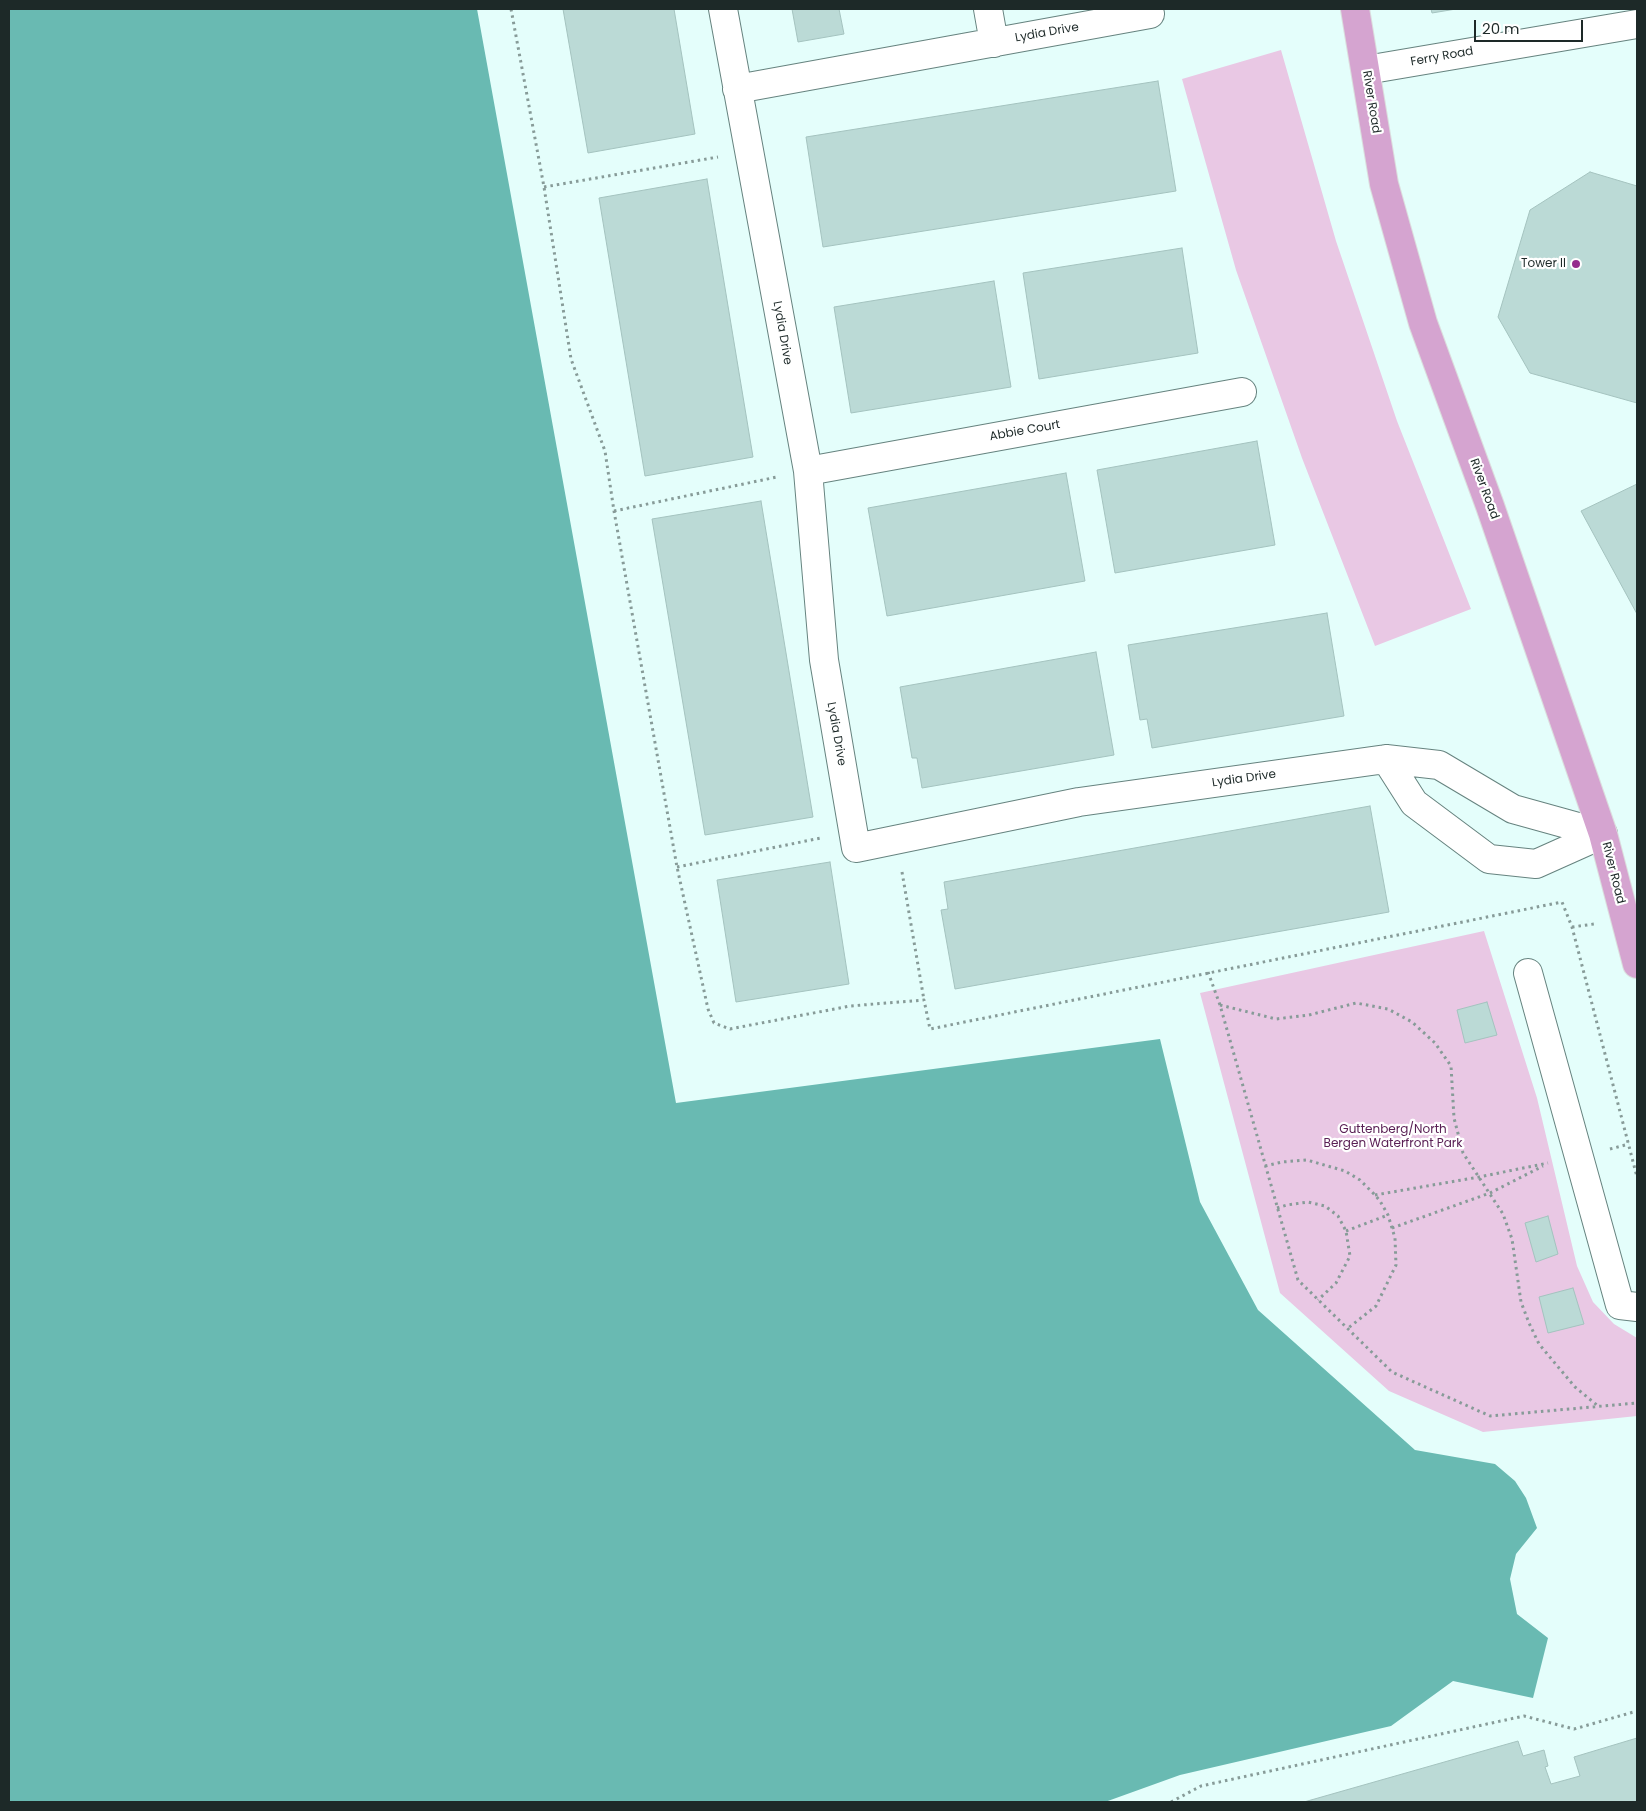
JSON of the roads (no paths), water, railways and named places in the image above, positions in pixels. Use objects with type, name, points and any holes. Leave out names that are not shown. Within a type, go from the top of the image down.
[{"type":"main road","name":"River Road","points":[[1354,9],[1366,70],[1384,184],[1423,324],[1490,506],[1603,834],[1637,964]]},
{"type":"street","name":"Lydia Drive","points":[[723,9],[808,471],[824,660],[856,848],[1079,802],[1386,759],[1440,764],[1513,810],[1603,834]]},
{"type":"street","points":[[988,9],[994,43]]},
{"type":"street","name":"Lydia Drive","points":[[737,89],[994,43],[1074,18],[1150,14]]},
{"type":"street","name":"Ferry Road","points":[[1366,70],[1637,24]]},
{"type":"street","name":"Abbie Court","points":[[808,471],[1242,392]]},
{"type":"street","points":[[1386,759],[1414,803],[1489,859],[1536,864],[1603,834]]},
{"type":"street","points":[[1528,973],[1620,1305],[1637,1307]]},
{"type":"water","points":[[9,9],[477,9],[676,1103],[1160,1039],[1200,1202],[1258,1310],[1415,1450],[1495,1464],[1515,1481],[1526,1498],[1537,1528],[1516,1554],[1510,1579],[1517,1614],[1548,1638],[1533,1698],[1453,1681],[1391,1726],[1180,1775],[1105,1802],[9,1802]]},
{"type":"place","name":"Tower II","points":[[1576,264]]},
{"type":"park label","name":"Guttenberg/North Bergen Waterfront Park","points":[[1393,1137]]}]
